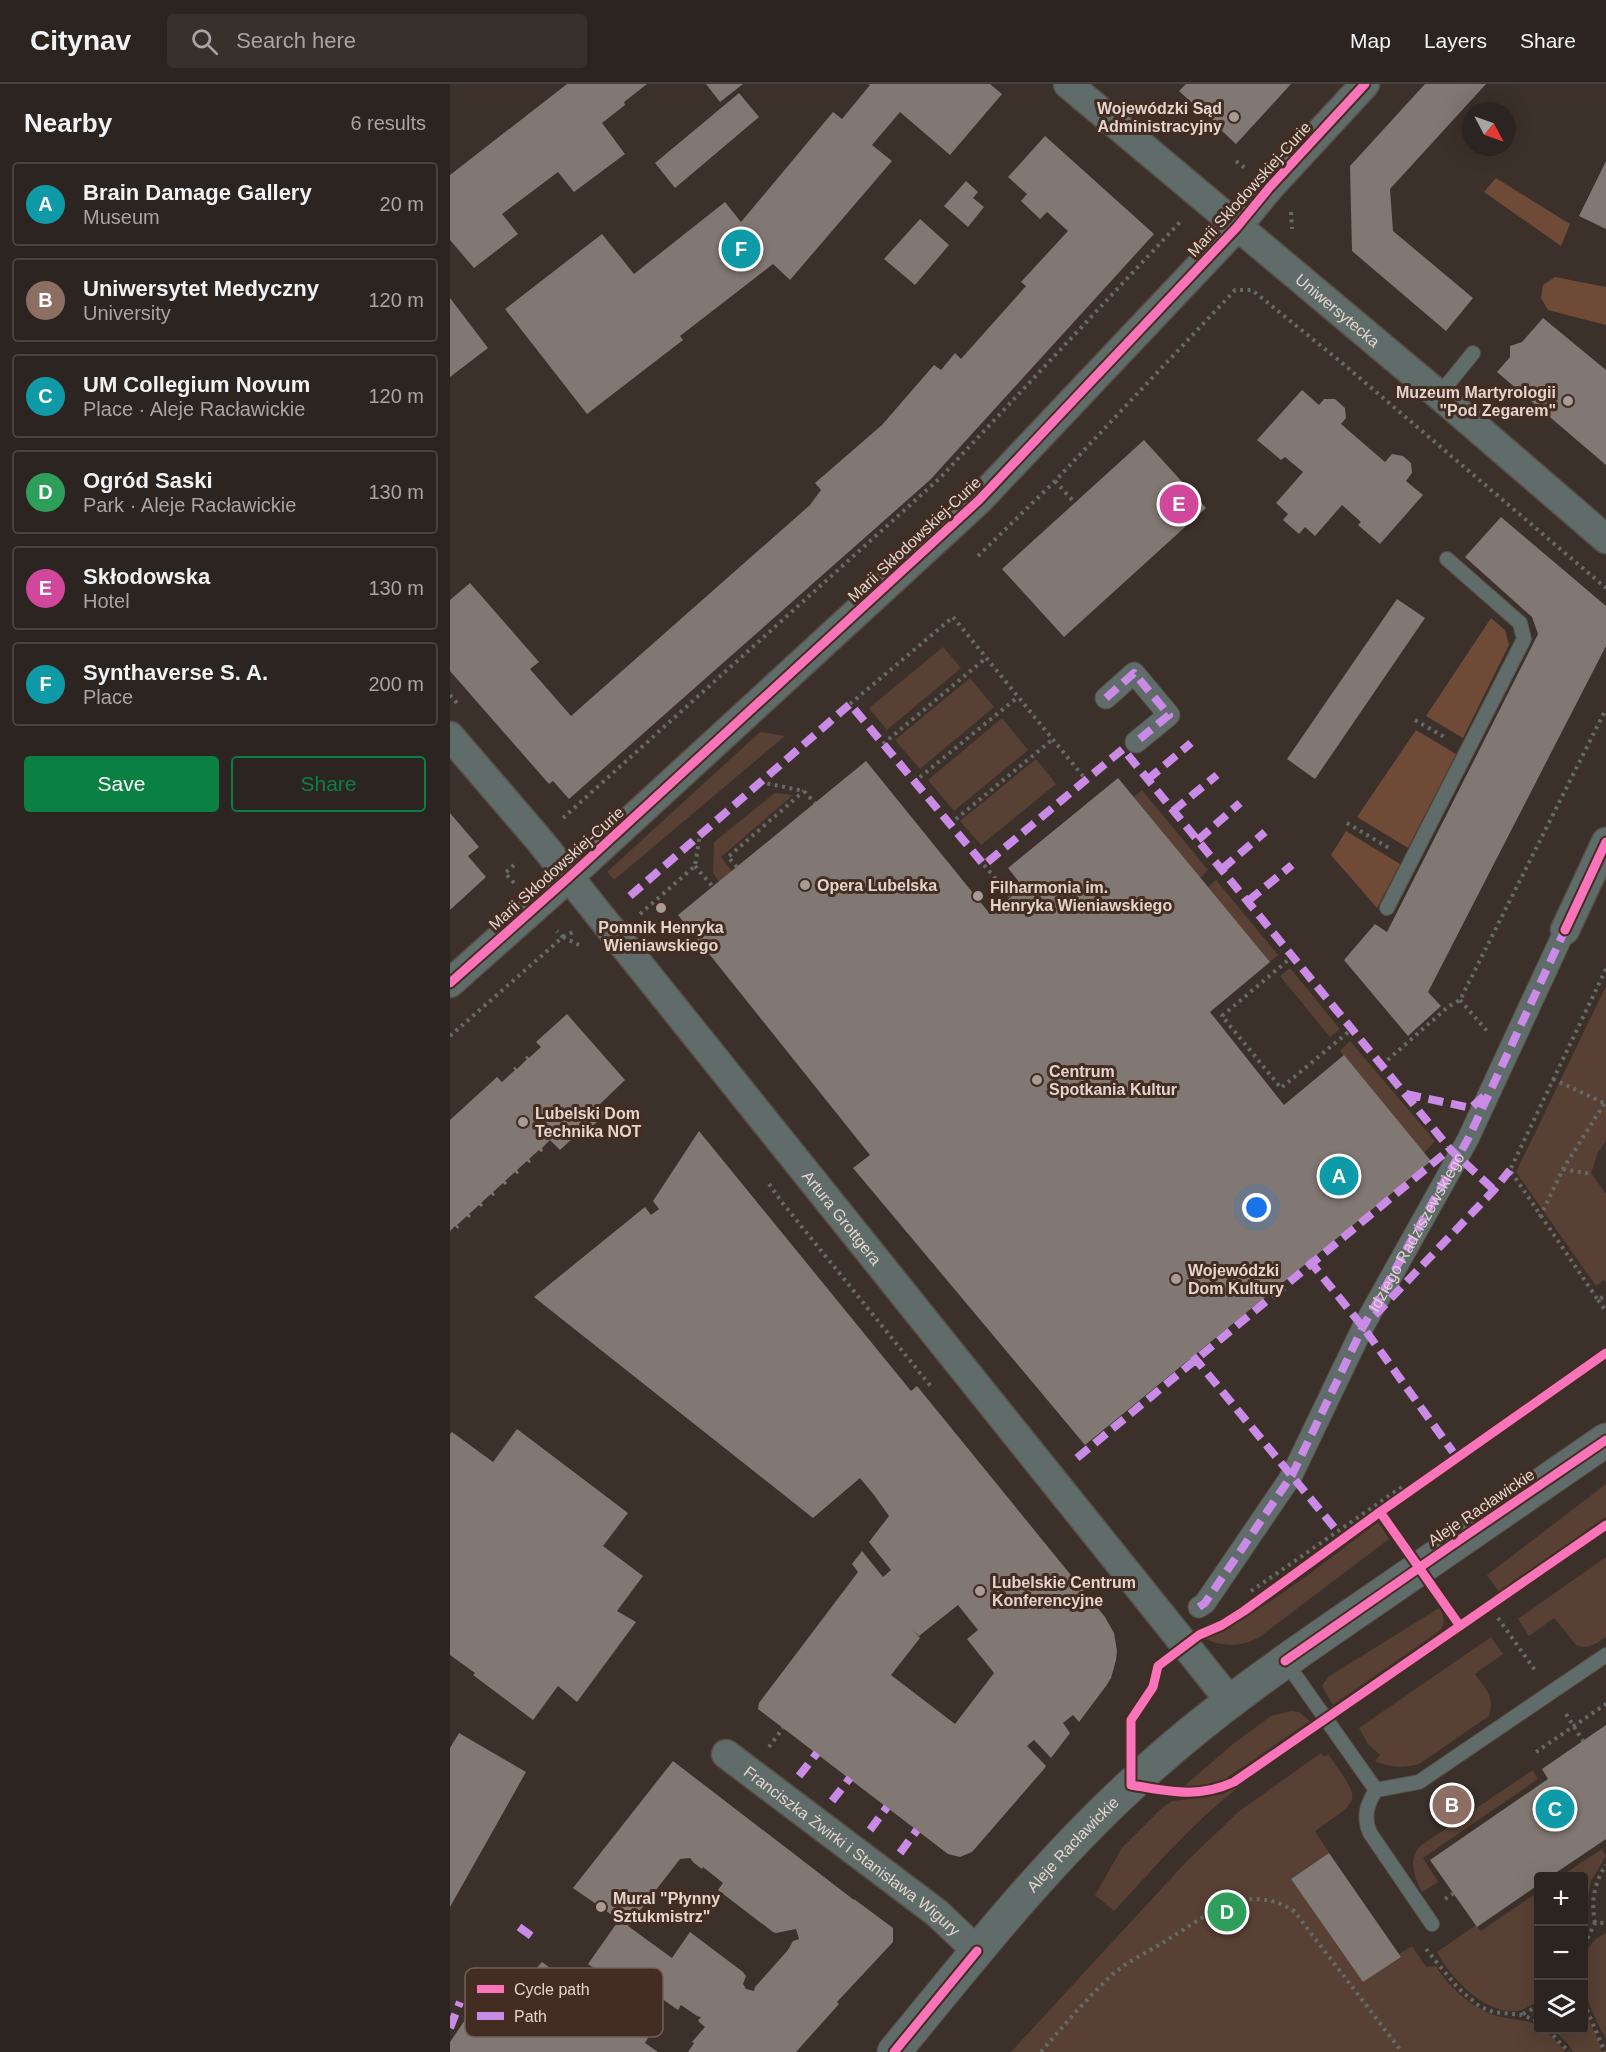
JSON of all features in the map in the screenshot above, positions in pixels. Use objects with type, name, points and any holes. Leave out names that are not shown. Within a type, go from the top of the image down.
[{"type":"street","name":"Uniwersytecka","points":[[1068,84],[1606,538]]},
{"type":"street","name":"Marii Skłodowskiej-Curie","points":[[450,983],[568,878],[979,500],[1237,227],[1269,188],[1365,84]]},
{"type":"street","points":[[1106,698],[1134,672],[1169,715],[1136,742]]},
{"type":"street","name":"Artura Grottgera","points":[[450,736],[540,841],[1230,1701]]},
{"type":"street","name":"Idziego Radziszewskiego","points":[[1199,1606],[1205,1603],[1292,1474],[1363,1327],[1468,1139],[1606,842]]},
{"type":"street","name":"Aleje Racławickie","points":[[894,2052],[977,1951],[1105,1809],[1131,1785],[1230,1701],[1285,1661],[1606,1440]]},
{"type":"street","name":"Franciszka Żwirki i Stanisława Wigury","points":[[726,1754],[936,1914],[977,1951]]},
{"type":"lane","points":[[1439,395],[1473,353]]},
{"type":"lane","points":[[1387,908],[1524,639],[1520,623],[1447,559]]},
{"type":"lane","points":[[1432,1924],[1368,1828],[1365,1822],[1368,1802],[1376,1790],[1419,1782],[1606,1655]]},
{"type":"lane","points":[[1285,1661],[1376,1790]]},
{"type":"path","points":[[559,822],[940,478],[1203,197]]},
{"type":"path","points":[[978,556],[1055,481],[1235,290],[1252,290],[1341,362],[1606,588]]},
{"type":"path","points":[[1055,481],[1075,504]]},
{"type":"path","points":[[850,704],[953,617],[1086,780]]},
{"type":"path","points":[[883,744],[986,658]]},
{"type":"path","points":[[914,782],[1018,697]]},
{"type":"path","points":[[1382,1065],[1449,1006],[1460,1000],[1606,709]]},
{"type":"path","points":[[1415,720],[1467,751]]},
{"type":"path","points":[[950,824],[1053,739]]},
{"type":"path","points":[[760,782],[804,791],[815,803]]},
{"type":"path","points":[[737,867],[728,857],[804,791]]},
{"type":"path","points":[[1347,823],[1411,861]]},
{"type":"path","points":[[637,917],[695,866],[700,834]]},
{"type":"path","points":[[984,865],[1011,897]]},
{"type":"path","points":[[695,866],[713,887]]},
{"type":"path","points":[[1293,956],[1222,1016],[1281,1088],[1352,1029]]},
{"type":"path","points":[[1606,969],[1510,1170],[1606,1311]]},
{"type":"path","points":[[1540,1217],[1563,1169],[1605,1103],[1553,1079]]},
{"type":"path","points":[[1563,1169],[1591,1174]]},
{"type":"path","points":[[1599,1300],[1606,1295]]},
{"type":"path","points":[[1246,1594],[1405,1485]]},
{"type":"path","points":[[1315,1559],[1419,1485]]},
{"type":"path","points":[[1498,1618],[1551,1692]]},
{"type":"path","points":[[1536,1752],[1606,1704]]},
{"type":"path","points":[[1571,1722],[1583,1741]]},
{"type":"path","points":[[766,1750],[783,1728]]},
{"type":"path","points":[[1588,1937],[1595,1923],[1594,1889],[1606,1865]]},
{"type":"path","points":[[1041,2052],[1115,1972],[1221,1907],[1244,1899],[1267,1899],[1281,1902],[1294,1911],[1402,2052]]},
{"type":"path","points":[[1595,1923],[1606,1923]]},
{"type":"path","points":[[1432,1924],[1425,1939],[1425,1948],[1458,1988],[1479,2006],[1493,2012],[1522,2015],[1534,2019]]},
{"type":"path","points":[[1522,2015],[1534,2009]]},
{"type":"path","points":[[1588,2012],[1605,2052]]},
{"type":"path","points":[[1552,2034],[1569,2052]]},
{"type":"shaded area","points":[[1496,178],[1570,224],[1561,246],[1484,192]]},
{"type":"shaded area","points":[[1555,277],[1606,287],[1606,325],[1548,310],[1541,298],[1543,285]]},
{"type":"shaded area","points":[[1491,618],[1505,630],[1509,645],[1463,738],[1426,716]]},
{"type":"shaded area","points":[[943,647],[961,668],[887,730],[869,708]]},
{"type":"shaded area","points":[[970,678],[994,707],[920,769],[895,740]]},
{"type":"shaded area","points":[[1002,718],[1028,750],[954,811],[928,780]]},
{"type":"shaded area","points":[[1416,730],[1456,754],[1408,848],[1357,817]]},
{"type":"shaded area","points":[[760,732],[785,736],[614,880],[607,872]]},
{"type":"shaded area","points":[[1036,759],[1056,784],[981,845],[960,821]]},
{"type":"shaded area","points":[[1142,790],[1208,870],[1200,878],[1134,797]]},
{"type":"shaded area","points":[[775,793],[793,795],[721,857],[732,871],[719,882],[713,873],[714,842]]},
{"type":"shaded area","points":[[1346,831],[1400,864],[1377,908],[1331,855]]},
{"type":"shaded area","points":[[1216,880],[1278,955],[1270,962],[1208,887]]},
{"type":"shaded area","points":[[1290,968],[1340,1029],[1330,1037],[1280,976]]},
{"type":"shaded area","points":[[1606,986],[1606,1141],[1598,1152],[1591,1173],[1606,1194],[1606,1282],[1604,1280],[1596,1286],[1516,1172]]},
{"type":"shaded area","points":[[1350,1041],[1435,1141],[1424,1153],[1340,1051]]},
{"type":"shaded area","points":[[1606,1484],[1606,1517],[1499,1592],[1487,1575]]},
{"type":"shaded area","points":[[1378,1522],[1389,1539],[1258,1638],[1232,1645],[1205,1639],[1273,1600]]},
{"type":"shaded area","points":[[1606,1557],[1606,1637],[1588,1647],[1576,1645],[1554,1618],[1529,1636],[1518,1619]]},
{"type":"shaded area","points":[[1439,1608],[1444,1620],[1438,1632],[1333,1705],[1322,1686],[1328,1677]]},
{"type":"shaded area","points":[[1491,1637],[1503,1654],[1475,1674],[1490,1698],[1489,1716],[1419,1764],[1397,1767],[1375,1761],[1380,1755],[1368,1744],[1359,1728]]},
{"type":"shaded area","points":[[1291,1711],[1299,1712],[1310,1721],[1222,1781],[1203,1786],[1184,1786],[1233,1744],[1271,1716]]},
{"type":"shaded area","points":[[1321,1753],[1324,1757],[1328,1754],[1347,1782],[1352,1798],[1342,1811],[1315,1831],[1329,1853],[1291,1879],[1363,1982],[1401,1957],[1399,1954],[1412,1946],[1426,1967],[1436,1966],[1455,1990],[1472,2004],[1491,2014],[1534,2024],[1534,2034],[1550,2035],[1565,2052],[1011,2052],[1186,1862],[1238,1812]]},
{"type":"shaded area","points":[[1533,1770],[1538,1779],[1423,1858],[1438,1882],[1422,1892],[1413,1863],[1420,1846]]},
{"type":"shaded area","points":[[1241,1785],[1190,1830],[1114,1911],[1095,1895],[1122,1848],[1163,1807],[1172,1801],[1222,1794]]},
{"type":"shaded area","points":[[1602,1849],[1606,1856],[1591,1881],[1588,1896],[1588,1872],[1567,1872]]},
{"type":"shaded area","points":[[1534,1895],[1534,2003],[1522,2010],[1509,2011],[1497,2008],[1472,1994],[1451,1973],[1437,1952],[1476,1925],[1481,1931]]},
{"type":"shaded area","points":[[1606,1933],[1606,2039],[1588,2000],[1588,1951],[1593,1942]]},
{"type":"shaded area","points":[[1588,2018],[1601,2046],[1601,2052],[1573,2052],[1558,2034],[1588,2034]]},
{"type":"building","points":[[567,84],[647,84],[602,123],[625,154],[574,192],[558,172],[502,214],[518,234],[474,268],[450,240],[450,175]]},
{"type":"building","points":[[706,84],[743,84],[720,102]]},
{"type":"building","points":[[868,84],[990,84],[1002,94],[950,155],[900,112],[872,145],[892,161],[790,280],[773,264],[680,336],[683,340],[587,414],[505,309],[602,234],[634,274],[725,202],[741,222],[833,112],[842,119],[870,85]]},
{"type":"building","name":"Wojewódzki Sąd Administracyjny","points":[[1186,84],[1291,84],[1236,144],[1179,91]]},
{"type":"building","points":[[1425,84],[1486,84],[1470,102],[1462,102],[1462,110],[1390,189],[1393,231],[1473,298],[1446,331],[1352,251],[1350,166]]},
{"type":"building","points":[[739,93],[759,117],[675,188],[655,163]]},
{"type":"building","points":[[1045,136],[1154,234],[930,480],[569,799],[553,781],[549,784],[450,671],[450,600],[470,583],[539,662],[530,669],[571,716],[810,505],[821,490],[815,483],[882,425],[934,365],[941,370],[955,353],[961,359],[1026,286],[1021,282],[1068,231],[1047,212],[1040,219],[1021,201],[1027,194],[1008,177]]},
{"type":"building","points":[[1606,161],[1606,229],[1579,216]]},
{"type":"building","points":[[966,181],[978,192],[973,198],[984,207],[968,227],[944,206]]},
{"type":"building","points":[[920,219],[949,245],[915,285],[884,259]]},
{"type":"building","points":[[450,298],[488,348],[450,377]]},
{"type":"building","points":[[1543,318],[1606,370],[1606,465],[1497,372],[1510,357],[1510,346],[1522,342]]},
{"type":"building","points":[[1302,390],[1319,405],[1324,399],[1335,399],[1345,408],[1346,418],[1341,424],[1385,462],[1392,454],[1403,456],[1411,463],[1412,473],[1406,481],[1423,495],[1380,544],[1358,525],[1361,522],[1342,505],[1315,536],[1305,527],[1299,534],[1283,520],[1288,514],[1276,503],[1303,472],[1285,457],[1281,460],[1257,440]]},
{"type":"building","points":[[1144,440],[1206,508],[1064,637],[1002,569]]},
{"type":"building","points":[[1501,517],[1606,606],[1606,646],[1428,992],[1441,1006],[1408,1036],[1344,960],[1375,924],[1387,932],[1538,634],[1532,617],[1465,557]]},
{"type":"building","points":[[1397,599],[1425,618],[1315,779],[1287,759]]},
{"type":"building","name":"Centrum Spotkania Kultur","points":[[866,761],[990,914],[1023,887],[1008,868],[1118,778],[1270,962],[1210,1012],[1284,1105],[1344,1055],[1431,1161],[1085,1445],[853,1168],[870,1155],[678,915]]},
{"type":"building","points":[[450,813],[479,847],[468,856],[486,877],[450,910]]},
{"type":"building","name":"Lubelski Dom Technika NOT","points":[[567,1014],[625,1080],[598,1106],[606,1114],[590,1128],[587,1125],[560,1150],[550,1140],[542,1148],[543,1151],[539,1150],[529,1159],[531,1162],[527,1161],[517,1170],[519,1173],[515,1172],[505,1181],[507,1183],[505,1185],[503,1183],[493,1192],[495,1195],[491,1194],[481,1203],[483,1205],[481,1207],[479,1205],[469,1214],[471,1216],[469,1218],[467,1216],[457,1225],[458,1229],[455,1226],[450,1231],[450,1120],[497,1077],[502,1082],[515,1070],[513,1068],[517,1069],[527,1059],[525,1057],[529,1058],[541,1047],[536,1042]]},
{"type":"building","points":[[699,1131],[911,1391],[917,1386],[1105,1617],[1114,1633],[1116,1660],[1106,1686],[1079,1722],[1073,1715],[1063,1723],[1070,1733],[1051,1758],[1034,1740],[1027,1746],[1046,1766],[972,1852],[960,1857],[948,1854],[758,1709],[759,1703],[858,1572],[852,1564],[862,1551],[883,1577],[891,1570],[869,1542],[889,1516],[874,1495],[860,1478],[813,1518],[534,1297],[645,1207],[651,1215],[659,1209],[653,1201]],"holes":[[[958,1605],[978,1630],[967,1639],[994,1673],[955,1724],[891,1675],[920,1638],[912,1629],[919,1636]]]},
{"type":"building","points":[[517,1429],[628,1513],[603,1546],[643,1576],[617,1611],[636,1622],[577,1702],[558,1686],[533,1720],[450,1655],[450,1434],[452,1432],[493,1462]]},
{"type":"building","points":[[1606,1725],[1606,1839],[1557,1872],[1534,1872],[1534,1888],[1477,1927],[1430,1860],[1548,1779],[1542,1769]]},
{"type":"building","points":[[459,1733],[526,1772],[450,1907],[450,1748]]},
{"type":"building","points":[[673,1761],[893,1928],[893,1942],[837,2002],[839,2004],[796,2052],[688,2052],[694,2043],[692,2042],[705,2027],[698,2021],[701,2017],[681,2005],[678,2010],[663,1999],[663,1968],[594,1968],[588,1964],[619,1920],[573,1888]],"holes":[[[690,1858],[702,1869],[703,1867],[723,1883],[718,1890],[773,1932],[796,1929],[799,1939],[793,1941],[754,1991],[746,1989],[743,1984],[746,1976],[743,1972],[690,1932],[672,1958],[628,1926],[680,1859]]]},
{"type":"building","points":[[1329,1853],[1401,1957],[1363,1982],[1291,1879]]},
{"type":"building","points":[[542,1962],[550,1968],[537,1968]]},
{"type":"building","points":[[465,2020],[465,2037],[647,2037],[645,2043],[658,2052],[450,2052],[450,2042]]},
{"type":"marked path","points":[[1106,698],[1134,673],[1169,715],[1136,742]]},
{"type":"marked path","points":[[630,896],[850,704],[984,865],[1123,749],[1450,1149],[1494,1190]]},
{"type":"marked path","points":[[1147,780],[1191,743]]},
{"type":"marked path","points":[[1173,811],[1217,775]]},
{"type":"marked path","points":[[1198,840],[1240,803]]},
{"type":"marked path","points":[[1222,869],[1265,832]]},
{"type":"marked path","points":[[1248,901],[1292,865]]},
{"type":"marked path","points":[[1199,1607],[1205,1603],[1292,1475],[1363,1327],[1468,1139],[1565,930]]},
{"type":"marked path","points":[[1406,1094],[1471,1108],[1486,1094]]},
{"type":"marked path","points":[[1077,1458],[1450,1149]]},
{"type":"marked path","points":[[1375,1315],[1494,1190],[1510,1170]]},
{"type":"marked path","points":[[1309,1260],[1363,1327],[1453,1452]]},
{"type":"marked path","points":[[1193,1356],[1338,1532]]},
{"type":"marked path","points":[[799,1776],[817,1753]]},
{"type":"marked path","points":[[832,1801],[850,1778]]},
{"type":"marked path","points":[[870,1830],[887,1807]]},
{"type":"marked path","points":[[900,1853],[917,1830]]},
{"type":"marked path","points":[[519,1927],[533,1937]]},
{"type":"marked path","points":[[450,2028],[460,2002]]},
{"type":"cycle path","points":[[450,983],[568,878],[979,500],[1237,227],[1269,188],[1365,84]]},
{"type":"cycle path","points":[[1565,930],[1606,842]]},
{"type":"cycle path","points":[[1380,1512],[1606,1353]]},
{"type":"cycle path","points":[[1285,1661],[1606,1440]]},
{"type":"cycle path","points":[[1460,1626],[1380,1512],[1244,1611],[1222,1625],[1199,1635],[1158,1666],[1153,1687],[1131,1720],[1131,1785],[1195,1792],[1234,1782],[1606,1525]]},
{"type":"cycle path","points":[[894,2052],[977,1951]]},
{"type":"place","name":"Wojewódzki Sąd Administracyjny","points":[[1234,117]]},
{"type":"place","name":"Synthaverse S. A.","points":[[741,249]]},
{"type":"place","name":"Muzeum Martyrologii \"Pod Zegarem\"","points":[[1568,401]]},
{"type":"place","name":"Skłodowska","points":[[1179,504]]},
{"type":"place","name":"Opera Lubelska","points":[[805,885]]},
{"type":"place","name":"Filharmonia im. Henryka Wieniawskiego","points":[[978,896]]},
{"type":"place","name":"Pomnik Henryka Wieniawskiego","points":[[661,908]]},
{"type":"place","name":"Centrum Spotkania Kultur","points":[[1037,1080]]},
{"type":"place","name":"Lubelski Dom Technika NOT","points":[[523,1122]]},
{"type":"place","name":"Brain Damage Gallery","points":[[1339,1176]]},
{"type":"place","name":"Wojewódzki Dom Kultury","points":[[1176,1279]]},
{"type":"place","name":"Lubelskie Centrum Konferencyjne","points":[[980,1591]]},
{"type":"place","name":"Uniwersytet Medyczny","points":[[1452,1805]]},
{"type":"place","name":"UM Collegium Novum","points":[[1555,1809]]},
{"type":"place","name":"Mural \"Płynny Sztukmistrz\"","points":[[601,1907]]},
{"type":"place","name":"Ogród Saski","points":[[1227,1912]]}]
